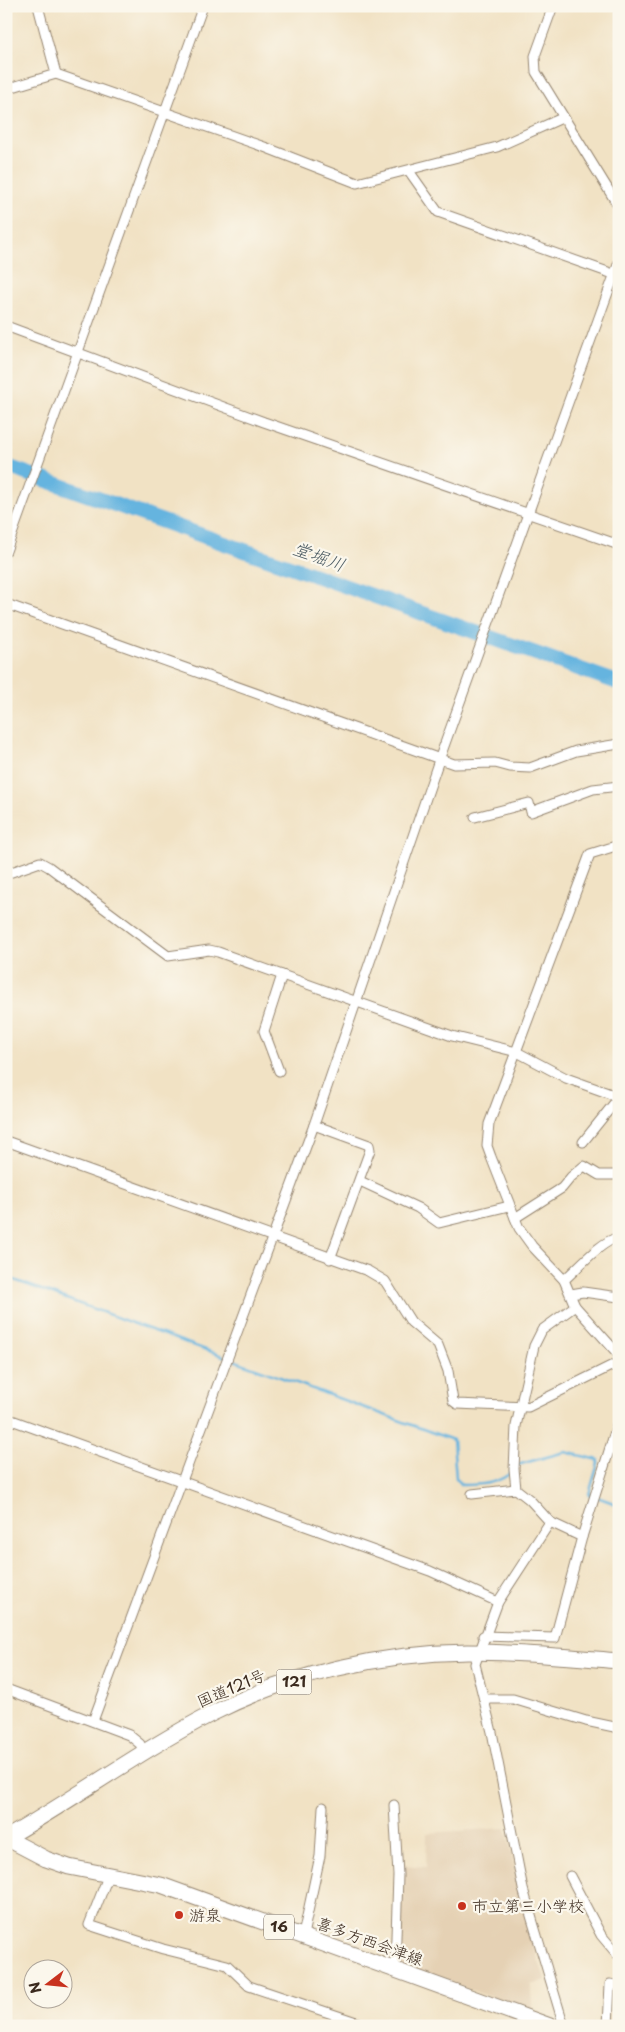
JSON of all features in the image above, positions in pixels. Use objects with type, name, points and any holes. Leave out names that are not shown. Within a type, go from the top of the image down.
[{"type":"main road","name":"国道121号","points":[[6,1838],[144,1753],[215,1712],[262,1692],[313,1676],[395,1658],[479,1652],[619,1661]]},
{"type":"main road","name":"喜多方西会津線","points":[[6,1838],[46,1859],[69,1867],[161,1885],[395,1968],[550,2026]]},
{"type":"street","points":[[38,6],[56,74]]},
{"type":"street","points":[[6,550],[203,6]]},
{"type":"street","points":[[553,6],[534,64],[536,72],[562,118],[619,208]]},
{"type":"street","points":[[614,6],[619,8]]},
{"type":"street","points":[[6,89],[56,74],[357,182],[409,171],[497,147],[562,118]]},
{"type":"street","points":[[409,171],[438,212],[616,276]]},
{"type":"street","points":[[93,1721],[314,1126],[355,1001],[440,760],[616,276],[619,262]]},
{"type":"street","points":[[6,326],[264,422],[619,545]]},
{"type":"street","points":[[6,604],[454,764],[495,764],[530,768],[576,751],[619,744]]},
{"type":"street","points":[[475,817],[529,803],[531,812],[593,789],[619,786]]},
{"type":"street","points":[[619,845],[590,854],[489,1124],[487,1134],[491,1158],[509,1206],[525,1238],[564,1280],[575,1306],[619,1355]]},
{"type":"street","points":[[6,874],[40,862],[168,956],[209,950],[452,1036],[517,1052],[566,1078],[618,1097],[583,1142]]},
{"type":"street","points":[[279,1071],[264,1031],[282,975]]},
{"type":"street","points":[[314,1126],[369,1145],[370,1150],[330,1259]]},
{"type":"street","points":[[6,1141],[271,1238],[368,1271],[385,1281],[411,1322],[438,1345],[448,1371],[453,1401],[457,1404],[528,1407],[619,1362]]},
{"type":"street","points":[[515,1218],[562,1188],[571,1176],[584,1166],[598,1175],[619,1175]]},
{"type":"street","points":[[360,1181],[418,1208],[439,1223],[509,1206]]},
{"type":"street","points":[[564,1280],[612,1238],[619,1237]]},
{"type":"street","points":[[571,1294],[583,1292],[619,1297]]},
{"type":"street","points":[[516,1489],[515,1443],[519,1406],[538,1336],[554,1319],[575,1306]]},
{"type":"street","points":[[6,1418],[430,1571],[498,1602]]},
{"type":"street","points":[[484,1636],[555,1638],[582,1537],[619,1419]]},
{"type":"street","points":[[472,1494],[516,1489],[530,1500],[550,1522],[582,1537]]},
{"type":"street","points":[[550,1522],[498,1602],[475,1664],[484,1698],[522,1889],[564,2026]]},
{"type":"street","points":[[6,1689],[135,1738],[144,1753]]},
{"type":"street","points":[[484,1698],[513,1699],[586,1721],[619,1728]]},
{"type":"street","points":[[394,1805],[398,1875],[395,1968]]},
{"type":"street","points":[[302,1935],[320,1856],[323,1807]]},
{"type":"street","points":[[109,1874],[89,1925],[163,1949],[227,1965],[249,1986],[368,2026]]},
{"type":"street","points":[[570,1876],[601,1935],[617,1954]]},
{"type":"street","points":[[608,2026],[610,1984],[619,1986]]},
{"type":"shaded area","name":"市立第三小学校","points":[[506,1828],[532,1944],[546,1980],[531,1985],[532,2011],[399,1964],[400,1865],[426,1867],[427,1833]]},
{"type":"waterway","name":"堂堀川","points":[[6,466],[619,683]]},
{"type":"waterway","points":[[6,1277],[453,1440],[456,1478],[462,1485],[496,1481],[512,1471]]},
{"type":"waterway","points":[[517,1465],[565,1452],[599,1460],[589,1494],[619,1505]]},
{"type":"place","name":"市立第三小学校","points":[[462,1906]]},
{"type":"place","name":"游泉","points":[[179,1915]]}]
